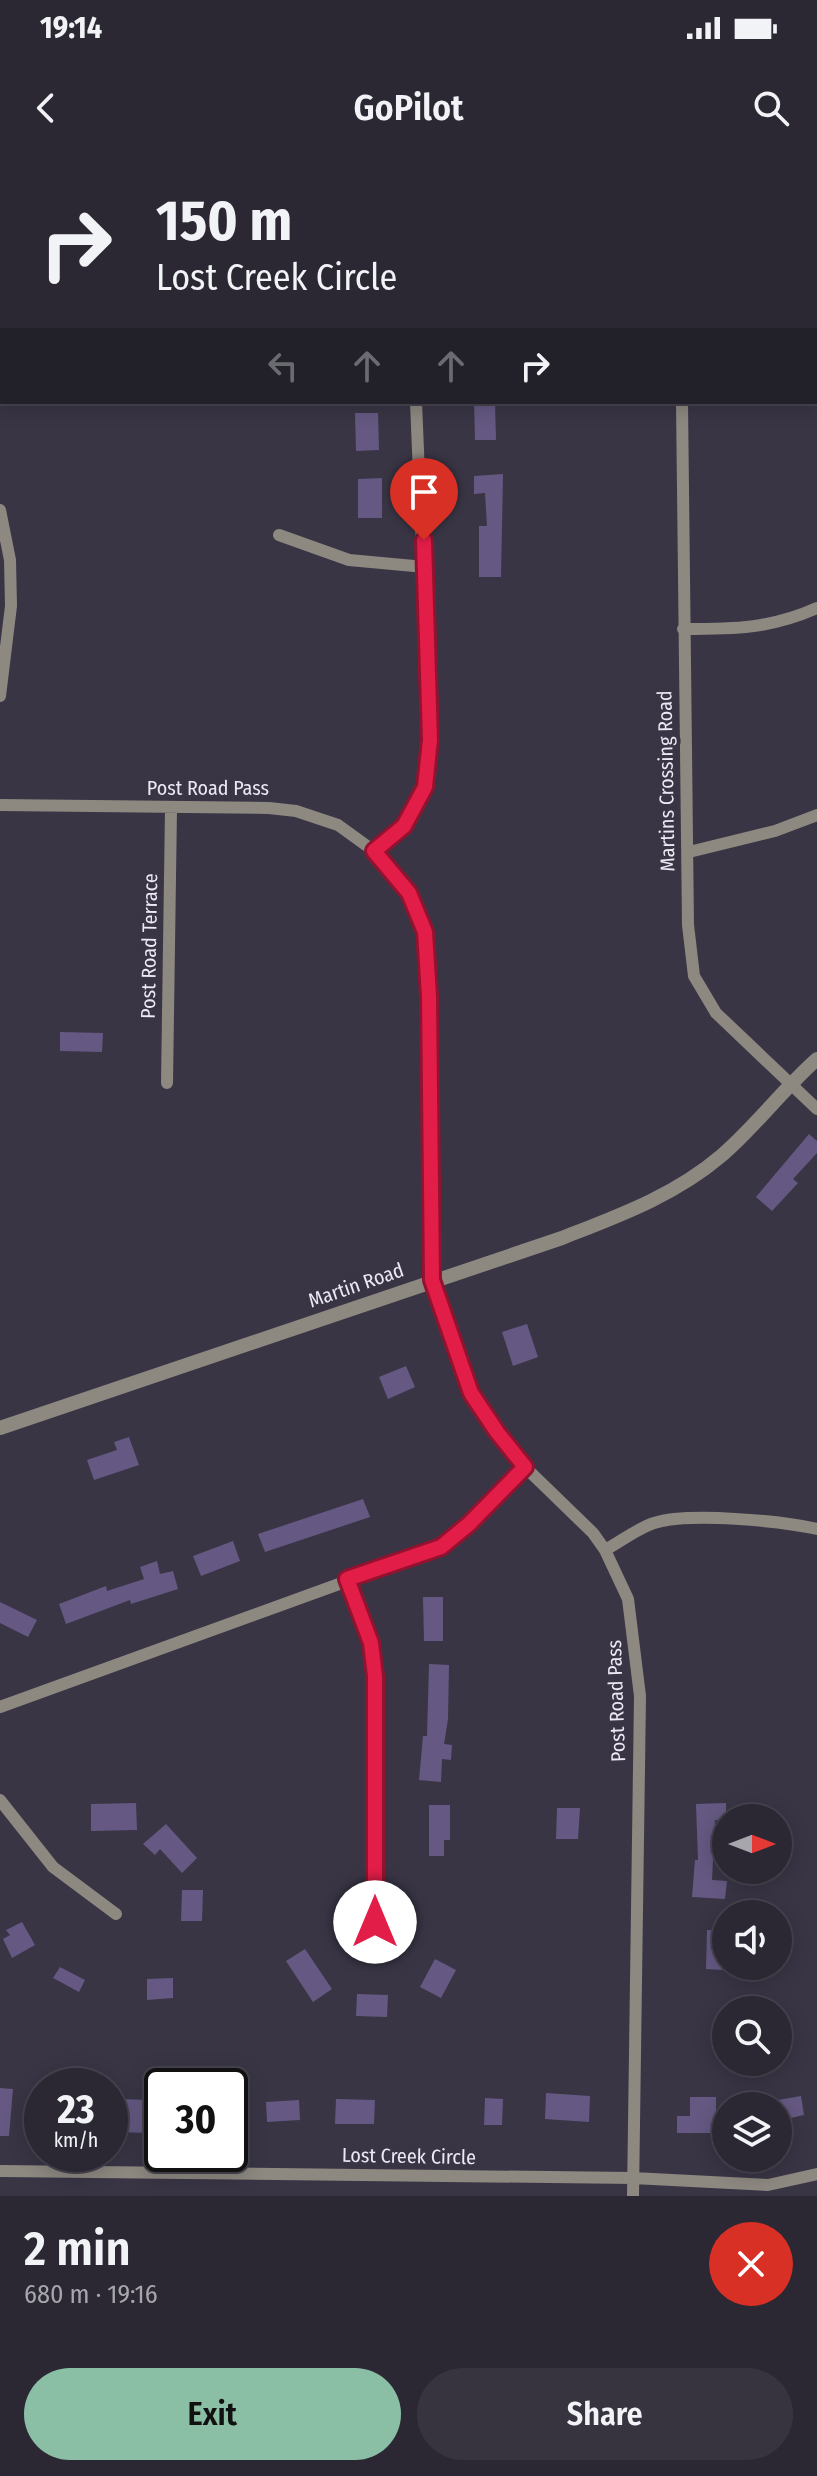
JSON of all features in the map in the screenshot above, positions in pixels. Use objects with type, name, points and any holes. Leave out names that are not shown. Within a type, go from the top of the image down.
[{"type":"street","points":[[374,851],[404,826],[425,787],[430,740],[416,404]]},
{"type":"street","name":"Martins Crossing Road","points":[[682,404],[688,925],[694,976],[716,1013],[817,1109]]},
{"type":"street","points":[[0,510],[10,560],[11,591],[0,696]]},
{"type":"street","points":[[279,535],[349,560],[425,567]]},
{"type":"street","points":[[683,629],[747,629],[785,622],[817,608]]},
{"type":"street","name":"Post Road Pass","points":[[0,805],[269,808],[296,811],[338,825],[374,851],[409,893],[425,932],[429,996],[432,1280],[471,1393],[525,1467],[593,1533],[605,1550],[628,1599],[640,1696],[633,2196]]},
{"type":"street","name":"Post Road Terrace","points":[[167,1083],[171,809]]},
{"type":"street","points":[[689,852],[775,831],[817,815]]},
{"type":"street","name":"Martin Road","points":[[0,1428],[562,1238],[638,1209],[668,1193],[723,1154],[790,1082],[817,1059]]},
{"type":"street","points":[[0,1707],[441,1547],[469,1524],[525,1467]]},
{"type":"street","points":[[605,1550],[654,1523],[703,1519],[784,1522],[817,1529]]},
{"type":"street","points":[[347,1579],[371,1643],[375,1676],[375,1922]]},
{"type":"street","points":[[0,1800],[53,1867],[116,1914]]},
{"type":"street","name":"Lost Creek Circle","points":[[0,2171],[633,2178],[768,2185],[817,2174]]},
{"type":"building","points":[[474,404],[495,404],[496,440],[475,440]]},
{"type":"building","points":[[355,413],[378,413],[379,450],[356,451]]},
{"type":"building","points":[[503,474],[501,577],[479,577],[479,526],[487,526],[485,493],[474,494],[474,476]]},
{"type":"building","points":[[382,478],[382,518],[358,518],[358,479]]},
{"type":"building","points":[[60,1032],[103,1033],[102,1052],[60,1051]]},
{"type":"building","points":[[809,1134],[817,1141],[817,1153],[793,1179],[798,1183],[772,1211],[756,1197]]},
{"type":"building","points":[[527,1324],[538,1357],[513,1366],[502,1332]]},
{"type":"building","points":[[406,1366],[415,1387],[388,1399],[379,1377]]},
{"type":"building","points":[[129,1437],[139,1465],[94,1480],[87,1460],[117,1450],[114,1442]]},
{"type":"building","points":[[363,1499],[370,1517],[265,1552],[258,1534]]},
{"type":"building","points":[[233,1541],[240,1561],[201,1576],[193,1556]]},
{"type":"building","points":[[157,1561],[160,1574],[173,1571],[178,1589],[131,1604],[130,1600],[66,1624],[59,1604],[106,1586],[107,1591],[144,1579],[140,1567]]},
{"type":"building","points":[[423,1597],[443,1597],[443,1641],[424,1641]]},
{"type":"building","points":[[0,1602],[37,1620],[28,1637],[0,1623]]},
{"type":"building","points":[[429,1664],[449,1665],[448,1719],[444,1744],[452,1745],[451,1760],[442,1759],[441,1782],[419,1780],[423,1736],[427,1736]]},
{"type":"building","points":[[136,1803],[137,1830],[91,1831],[91,1804]]},
{"type":"building","points":[[726,1803],[712,1804],[712,1884],[727,1884],[725,1899],[692,1897],[695,1860],[698,1860],[696,1804]]},
{"type":"building","points":[[429,1805],[450,1805],[450,1840],[444,1840],[444,1856],[429,1856]]},
{"type":"building","points":[[557,1808],[580,1808],[578,1839],[556,1839]]},
{"type":"building","points":[[166,1824],[197,1858],[182,1873],[160,1849],[155,1855],[143,1844]]},
{"type":"building","points":[[182,1890],[203,1890],[202,1921],[181,1921]]},
{"type":"building","points":[[22,1922],[35,1945],[12,1958],[3,1939],[10,1935],[6,1930]]},
{"type":"building","points":[[707,1930],[712,1930],[712,1969],[706,1969]]},
{"type":"building","points":[[305,1949],[332,1989],[313,2002],[286,1961]]},
{"type":"building","points":[[435,1959],[456,1970],[441,1998],[420,1987]]},
{"type":"building","points":[[60,1967],[85,1980],[79,1992],[53,1978]]},
{"type":"building","points":[[173,1978],[173,1998],[147,2000],[147,1979]]},
{"type":"building","points":[[357,1994],[388,1995],[387,2017],[356,2016]]},
{"type":"building","points":[[0,2088],[13,2089],[9,2136],[0,2136]]},
{"type":"building","points":[[546,2093],[590,2096],[589,2122],[545,2119]]},
{"type":"building","points":[[801,2096],[804,2115],[792,2118],[792,2098]]},
{"type":"building","points":[[690,2097],[712,2097],[712,2133],[677,2133],[677,2116],[690,2116]]},
{"type":"building","points":[[485,2098],[503,2099],[502,2125],[484,2125]]},
{"type":"building","points":[[128,2099],[144,2100],[144,2133],[128,2132]]},
{"type":"building","points":[[336,2099],[375,2100],[374,2124],[335,2124]]},
{"type":"building","points":[[299,2100],[300,2120],[267,2122],[266,2102]]},
{"type":"route","points":[[375,1922],[375,1676],[371,1643],[347,1579],[441,1547],[469,1524],[525,1467],[471,1393],[432,1280],[429,996],[425,932],[409,893],[374,851],[404,826],[425,787],[430,740],[424,540]]}]
